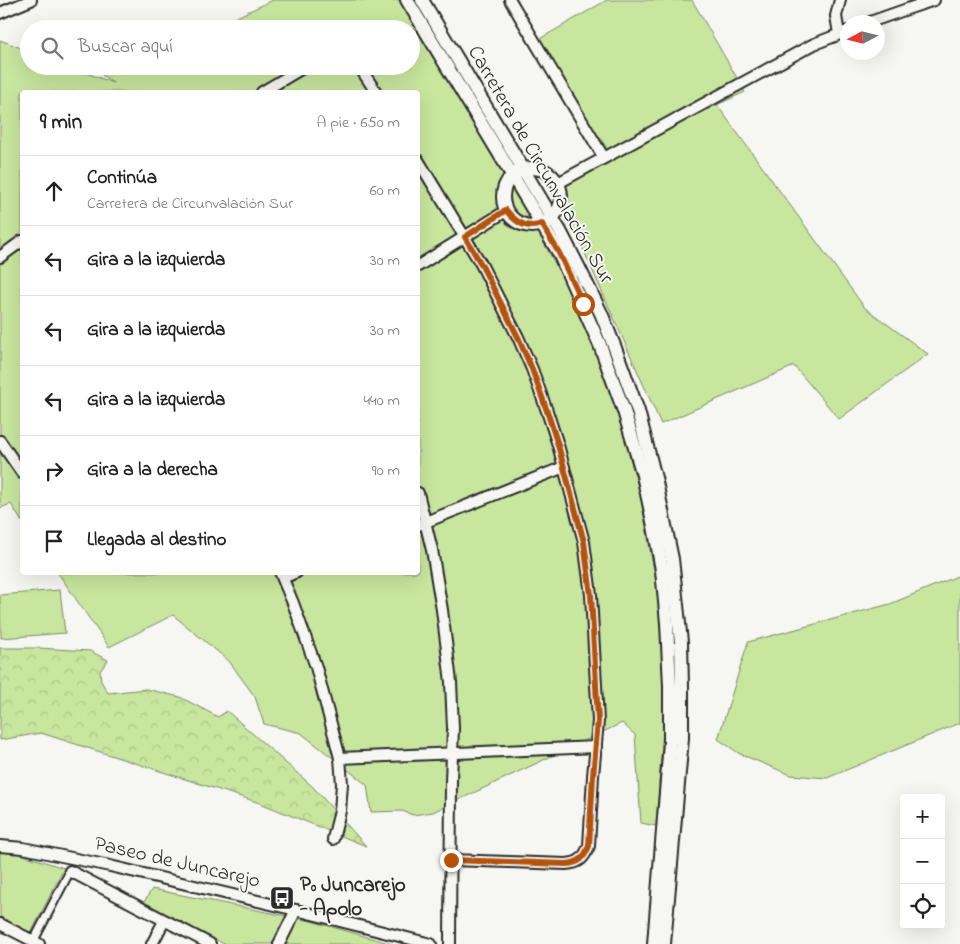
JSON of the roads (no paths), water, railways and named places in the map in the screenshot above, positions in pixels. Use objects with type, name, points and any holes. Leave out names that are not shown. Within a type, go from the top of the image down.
[{"type":"street","points":[[0,13],[31,0]]},
{"type":"street","name":"Carretera de Circunvalación Sur","points":[[407,0],[420,20]]},
{"type":"street","name":"Carretera de Circunvalación Sur","points":[[422,0],[518,173]]},
{"type":"street","points":[[510,0],[604,158]]},
{"type":"street","points":[[840,0],[836,16],[840,26]]},
{"type":"street","points":[[885,15],[912,3],[934,0]]},
{"type":"street","name":"Carretera de Circunvalación Sur","points":[[420,20],[547,221],[578,266],[601,313],[638,411],[656,482],[672,559],[681,642],[682,738],[664,944]]},
{"type":"street","points":[[558,183],[814,44],[840,34]]},
{"type":"street","points":[[265,90],[291,75]]},
{"type":"street","points":[[365,75],[375,90]]},
{"type":"street","points":[[420,163],[485,272],[518,337],[547,411],[584,542],[591,595],[598,721],[589,846],[586,855],[581,860],[574,864],[451,860]]},
{"type":"street","points":[[533,168],[543,170],[558,183],[561,201],[558,210],[547,221],[537,226],[528,226],[512,218],[506,210],[503,201],[504,191],[508,182],[518,173],[533,168]]},
{"type":"street","points":[[420,265],[506,210]]},
{"type":"street","name":"Carretera de Circunvalación Sur","points":[[547,221],[559,253],[600,345],[624,411],[643,475],[662,570],[668,641],[670,742],[654,944]]},
{"type":"street","points":[[0,257],[20,242]]},
{"type":"street","points":[[0,441],[20,470]]},
{"type":"street","points":[[450,944],[453,728],[451,682],[441,601],[432,550],[421,524],[564,467]]},
{"type":"street","points":[[282,575],[316,667],[340,758],[342,784],[340,811],[333,839]]},
{"type":"street","points":[[340,758],[596,747]]},
{"type":"street","name":"Paseo de Juncarejo","points":[[0,846],[23,848],[110,866],[431,944]]},
{"type":"street","points":[[0,924],[35,943],[70,871],[210,944]]},
{"type":"street","points":[[279,944],[296,910]]},
{"type":"street","points":[[152,944],[164,921]]},
{"type":"place","name":"Pº Juncarejo - Apolo","points":[[282,898]]}]
